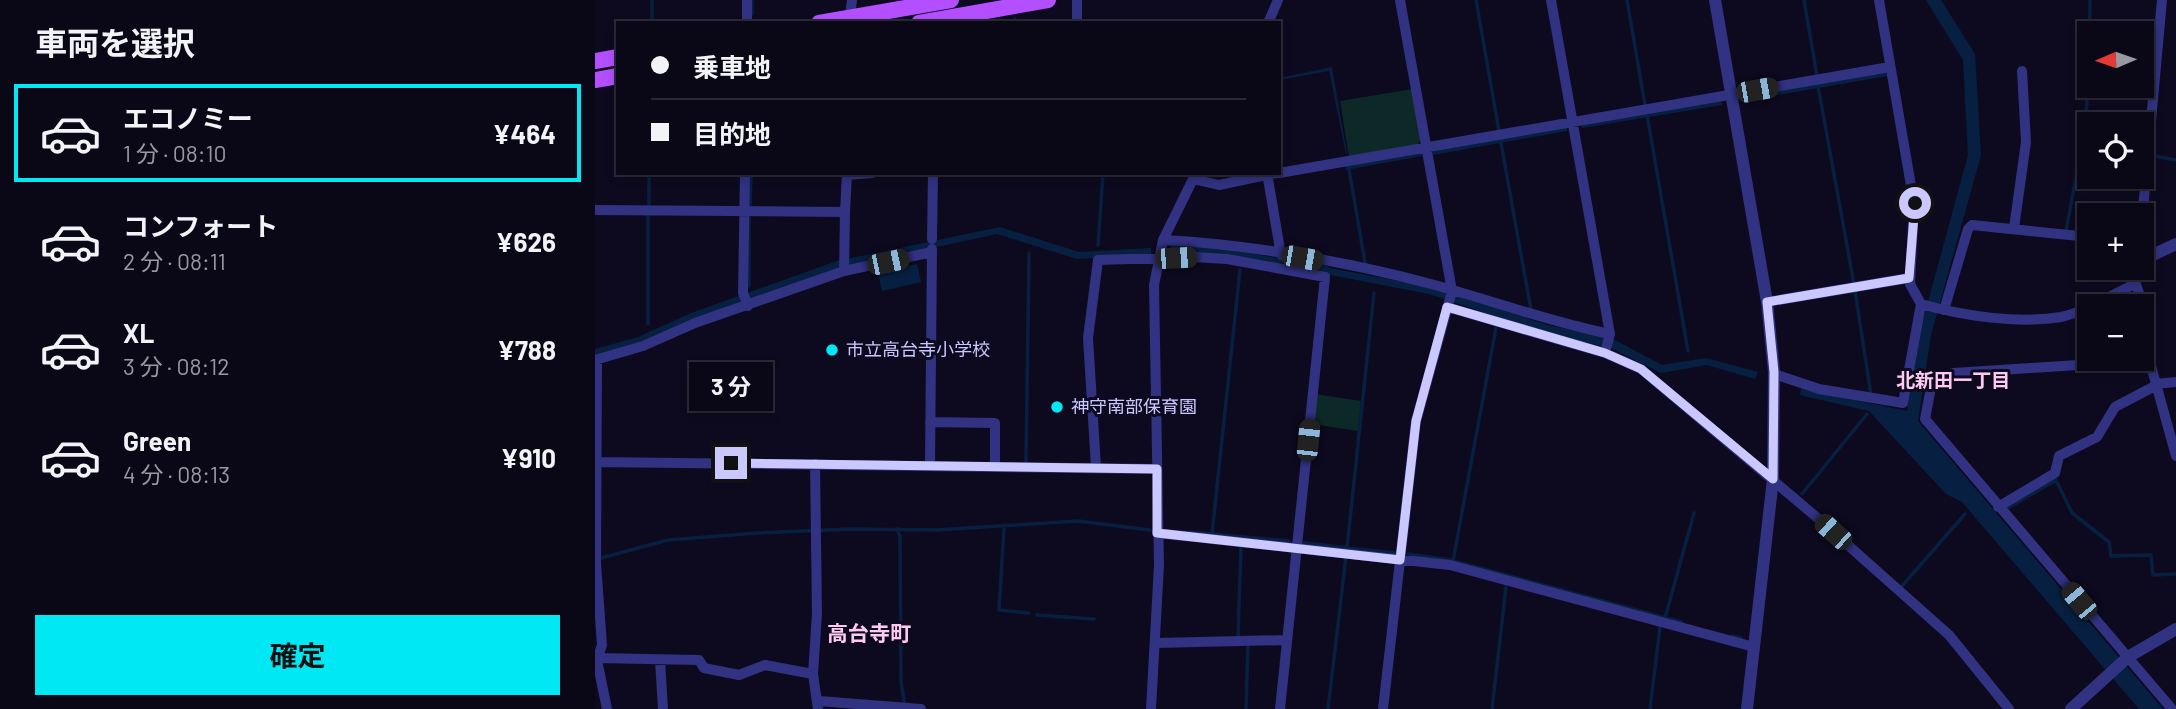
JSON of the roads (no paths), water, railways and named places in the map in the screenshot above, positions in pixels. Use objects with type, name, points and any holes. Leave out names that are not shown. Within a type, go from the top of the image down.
[{"type":"main road","points":[[935,21],[1048,0]]},
{"type":"main road","points":[[849,20],[940,1]]},
{"type":"main road","points":[[595,61],[616,57]]},
{"type":"main road","points":[[595,80],[616,76]]},
{"type":"street","points":[[747,0],[747,21]]},
{"type":"street","points":[[849,20],[852,0]]},
{"type":"street","points":[[1077,0],[1077,21]]},
{"type":"street","points":[[1269,21],[1278,0]]},
{"type":"street","points":[[1383,709],[1416,421],[1450,299],[1400,0]]},
{"type":"street","points":[[1551,0],[1610,336],[1606,351]]},
{"type":"street","points":[[1715,0],[1767,302],[1774,374],[1773,479],[1747,709]]},
{"type":"street","points":[[1774,374],[1819,389],[1903,403],[1923,304],[1909,278],[1915,203],[1879,0]]},
{"type":"street","points":[[2154,90],[2162,0]]},
{"type":"street","points":[[1281,172],[1889,66]]},
{"type":"street","points":[[2014,228],[2026,142],[2022,71]]},
{"type":"street","points":[[2144,203],[2153,98]]},
{"type":"street","points":[[745,175],[746,301]]},
{"type":"street","points":[[844,266],[846,175]]},
{"type":"street","points":[[930,465],[933,175]]},
{"type":"street","points":[[1151,709],[1159,565],[1154,285],[1157,258],[1194,176],[1219,186],[1265,175]]},
{"type":"street","points":[[1273,175],[1281,255]]},
{"type":"street","points":[[595,210],[845,212]]},
{"type":"street","points":[[1943,310],[1968,229],[1972,225],[2077,236]]},
{"type":"street","points":[[1163,240],[1227,244],[1364,269],[1606,351],[1641,369],[1773,479],[1949,635],[2009,709]]},
{"type":"street","points":[[2154,254],[2176,244]]},
{"type":"street","points":[[607,709],[597,657],[596,360],[643,346],[746,301],[844,266],[932,246]]},
{"type":"street","points":[[1095,467],[1088,338],[1098,260],[1227,259],[1325,277],[1280,709]]},
{"type":"street","points":[[1767,302],[1909,278]]},
{"type":"street","points":[[2134,280],[2139,294]]},
{"type":"street","points":[[1923,304],[1943,310],[2013,318],[2063,316],[2135,284]]},
{"type":"street","points":[[1450,299],[1610,336]]},
{"type":"street","points":[[1907,377],[1932,382],[1954,373],[2077,365]]},
{"type":"street","points":[[2152,371],[2176,456]]},
{"type":"street","points":[[1932,382],[1925,419],[2172,709]]},
{"type":"street","points":[[1999,506],[2055,473],[2059,456],[2097,438],[2115,407],[2155,385],[2176,382]]},
{"type":"street","points":[[930,422],[995,423],[995,466]]},
{"type":"street","points":[[595,462],[1157,469]]},
{"type":"street","points":[[815,464],[817,614],[813,674],[819,705],[921,709]]},
{"type":"street","points":[[1157,533],[1450,565],[1754,647]]},
{"type":"street","points":[[2071,709],[2127,658],[2176,629]]},
{"type":"street","points":[[1155,643],[1287,640]]},
{"type":"street","points":[[597,657],[699,660],[704,668],[739,675],[765,665],[813,674]]},
{"type":"street","points":[[660,660],[663,709]]},
{"type":"water","points":[[1926,0],[1941,0],[1975,54],[1981,155],[1931,335],[1918,421],[2163,709],[2139,709],[1962,502],[1946,494],[1869,411],[1800,395],[1801,389],[1907,411],[1919,335],[1968,155],[1963,60]]},
{"type":"water","points":[[1332,67],[1347,154],[1329,71],[1281,78]]},
{"type":"water","points":[[1886,72],[1887,76],[1744,101],[1743,97]]},
{"type":"water","points":[[1721,101],[1722,105],[1582,128],[1581,124]]},
{"type":"water","points":[[1567,127],[1567,131],[1433,155],[1433,150]]},
{"type":"water","points":[[1420,152],[1422,156],[1346,170],[1345,165]]},
{"type":"water","points":[[1000,227],[1079,252],[1151,248],[1151,255],[1077,259],[997,234],[839,268],[640,342],[595,355],[595,349],[638,337],[691,313],[837,261]]},
{"type":"water","points":[[1170,246],[1228,249],[1431,287],[1548,325],[1613,339],[1662,365],[1706,358],[1758,372],[1755,379],[1707,365],[1661,373],[1611,348],[1552,335],[1429,294],[1228,255],[1170,254]]},
{"type":"water","points":[[917,264],[921,282],[882,291],[878,273]]},
{"type":"waterway","points":[[652,0],[652,21]]},
{"type":"waterway","points":[[752,0],[752,14]]},
{"type":"waterway","points":[[1476,0],[1499,131]]},
{"type":"waterway","points":[[1627,0],[1645,105]]},
{"type":"waterway","points":[[1804,0],[1817,76]]},
{"type":"waterway","points":[[2090,0],[2090,21]]},
{"type":"waterway","points":[[1818,86],[1854,284]]},
{"type":"waterway","points":[[2066,231],[2085,128],[2087,98]]},
{"type":"waterway","points":[[1647,115],[1688,351]]},
{"type":"waterway","points":[[1501,143],[1531,310]]},
{"type":"waterway","points":[[2155,156],[2176,160]]},
{"type":"waterway","points":[[1349,169],[1365,263]]},
{"type":"waterway","points":[[649,175],[649,204]]},
{"type":"waterway","points":[[750,206],[751,175]]},
{"type":"waterway","points":[[1098,245],[1103,175]]},
{"type":"waterway","points":[[648,216],[648,324]]},
{"type":"waterway","points":[[749,218],[749,286]]},
{"type":"waterway","points":[[1026,461],[1029,253]]},
{"type":"waterway","points":[[1297,262],[1327,268]]},
{"type":"waterway","points":[[1212,534],[1240,270]]},
{"type":"waterway","points":[[1855,291],[1871,395]]},
{"type":"waterway","points":[[1347,548],[1374,293]]},
{"type":"waterway","points":[[1453,561],[1496,328]]},
{"type":"waterway","points":[[1802,494],[1867,414]]},
{"type":"waterway","points":[[2008,508],[2056,480],[2072,513],[2109,542],[2111,556],[2151,555],[2153,575],[2176,574]]},
{"type":"waterway","points":[[1665,618],[1694,513]]},
{"type":"waterway","points":[[1902,586],[1965,514]]},
{"type":"waterway","points":[[597,559],[668,540],[757,533],[850,529],[936,530],[1078,521],[1150,530]]},
{"type":"waterway","points":[[897,529],[900,536],[901,682],[905,707]]},
{"type":"waterway","points":[[1004,529],[999,610],[1029,613]]},
{"type":"waterway","points":[[1190,532],[1289,541]]},
{"type":"waterway","points":[[1304,543],[1394,553]]},
{"type":"waterway","points":[[1238,639],[1241,545]]},
{"type":"waterway","points":[[1408,554],[1450,560],[1681,622]]},
{"type":"waterway","points":[[1328,709],[1346,556]]},
{"type":"waterway","points":[[1492,709],[1506,587]]},
{"type":"waterway","points":[[1037,615],[1094,619]]},
{"type":"waterway","points":[[1650,709],[1660,627]]},
{"type":"waterway","points":[[1732,636],[1741,638]]},
{"type":"waterway","points":[[1246,709],[1248,647]]},
{"type":"place","name":"市立高台寺小学校","points":[[832,350]]},
{"type":"place","name":"神守南部保育園","points":[[1057,407]]},
{"type":"district","name":"北新田一丁目","points":[[1953,380]]},
{"type":"district","name":"高台寺町","points":[[869,634]]}]
